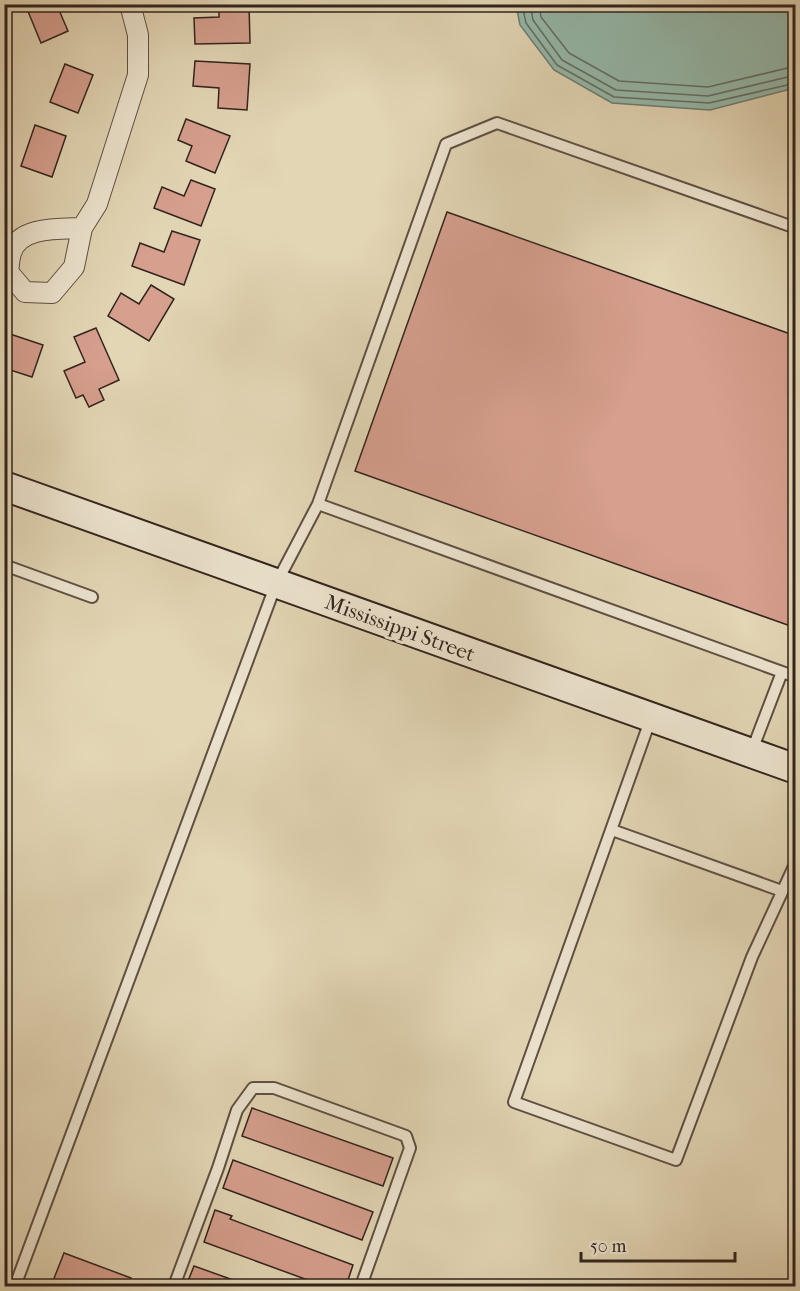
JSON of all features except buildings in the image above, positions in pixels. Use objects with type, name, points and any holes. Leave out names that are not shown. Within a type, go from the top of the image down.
[{"type":"street","points":[[82,228],[97,204],[138,75],[138,35],[130,4]]},
{"type":"street","name":"Mississippi Street","points":[[4,486],[795,769]]},
{"type":"lane","points":[[15,1287],[276,584],[318,504],[446,144],[497,123],[795,228]]},
{"type":"lane","points":[[318,504],[795,677]]},
{"type":"lane","points":[[4,565],[92,597]]},
{"type":"lane","points":[[750,753],[782,672]]},
{"type":"lane","points":[[651,717],[514,1102],[676,1160],[752,957],[795,862]]},
{"type":"lane","points":[[612,830],[782,891]]},
{"type":"lane","points":[[174,1287],[237,1110],[253,1088],[274,1088],[406,1136],[410,1148],[361,1287]]},
{"type":"water","points":[[516,5],[795,5],[795,88],[710,110],[612,103],[554,70],[520,25]]}]
